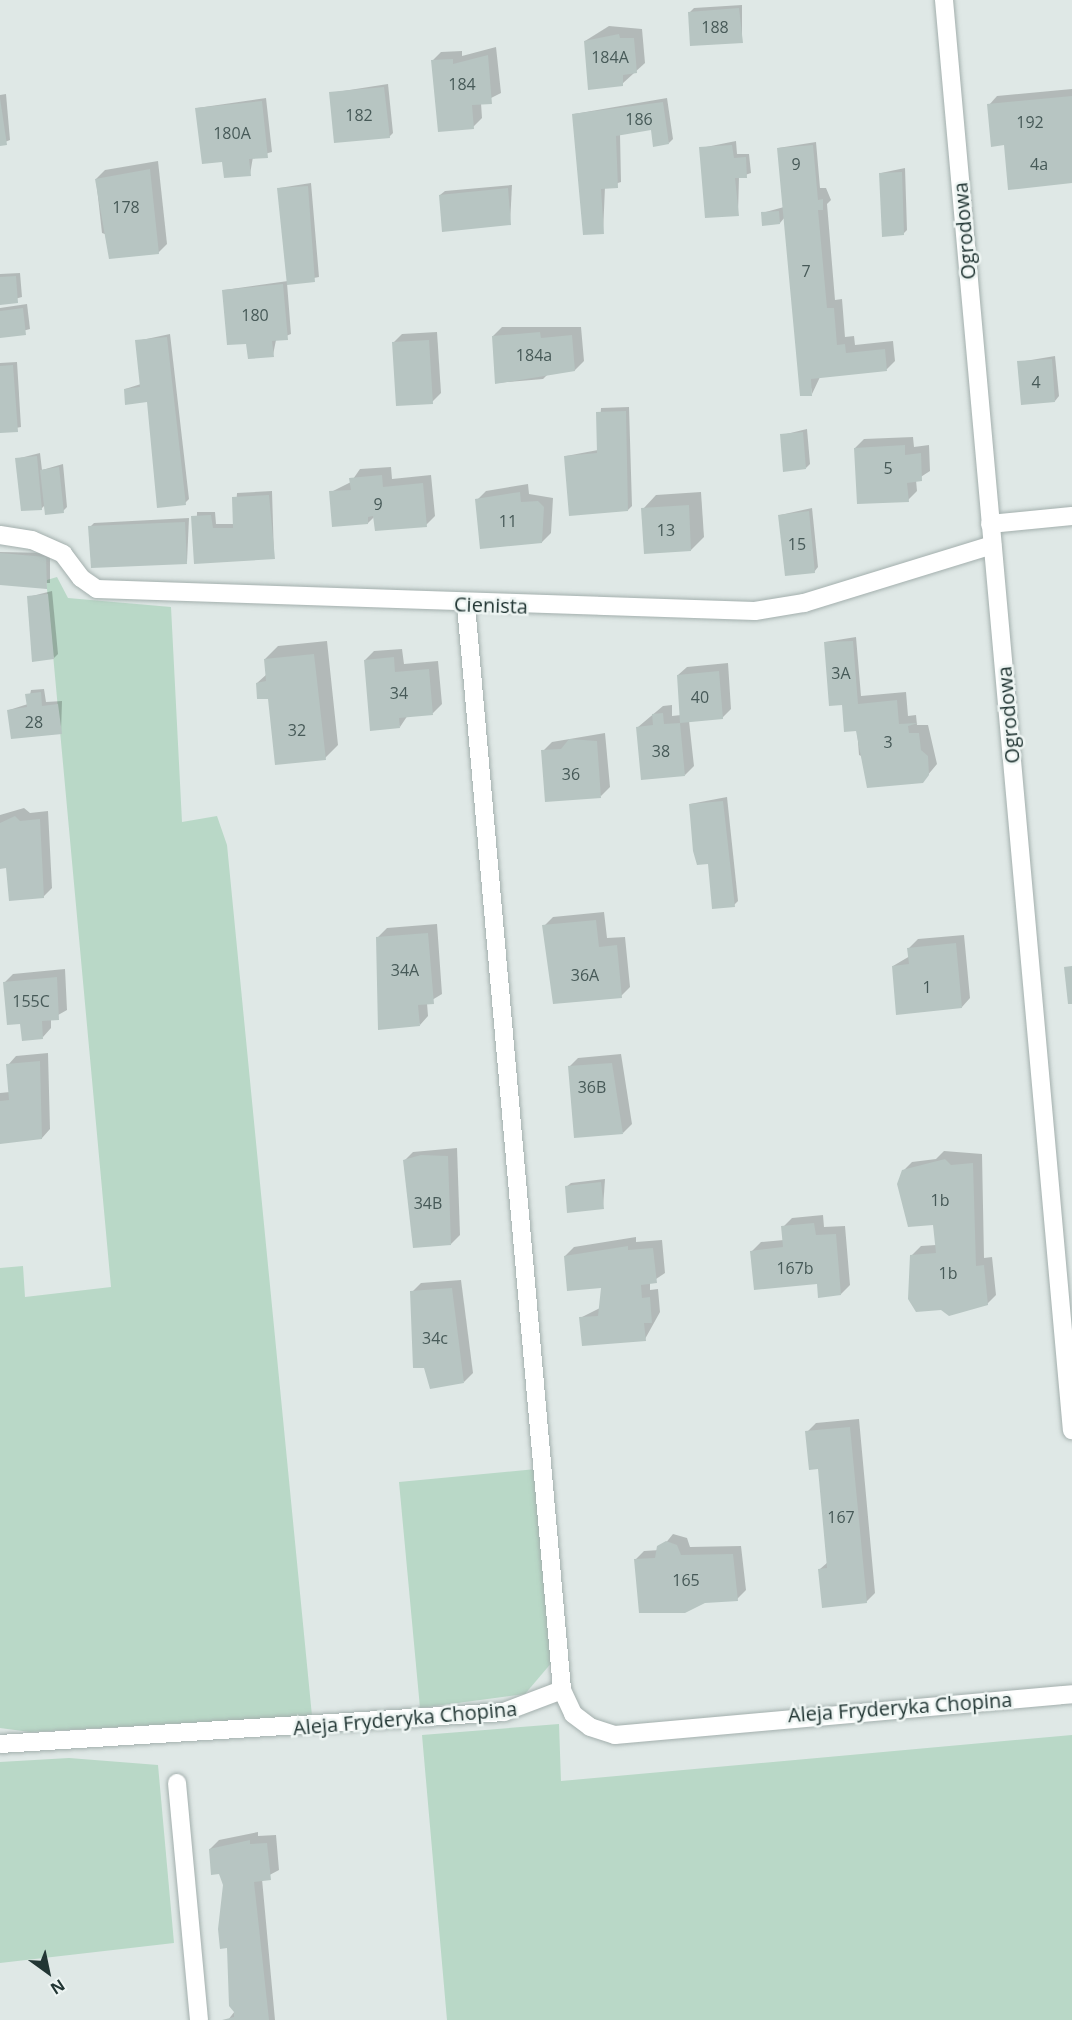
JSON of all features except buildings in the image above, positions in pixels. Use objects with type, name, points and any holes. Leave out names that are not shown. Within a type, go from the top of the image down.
[{"type":"street","name":"Ogrodowa","points":[[944,0],[1072,1430]]},
{"type":"street","points":[[990,524],[1072,516]]},
{"type":"street","name":"Cienista","points":[[0,536],[32,540],[63,554],[81,579],[97,589],[182,587],[466,605],[755,611],[804,603],[992,545]]},
{"type":"street","points":[[466,605],[562,1690]]},
{"type":"street","name":"Aleja Fryderyka Chopina","points":[[0,1744],[504,1712],[562,1690],[573,1714],[615,1735],[1072,1694]]},
{"type":"street","points":[[177,1783],[199,2020]]},
{"type":"green space","points":[[57,577],[68,598],[171,607],[182,822],[217,816],[227,845],[312,1716],[30,1732],[0,1728],[0,1268],[23,1266],[25,1297],[111,1287],[47,589],[47,580]]},
{"type":"green space","points":[[536,1469],[553,1661],[525,1694],[420,1708],[399,1482]]},
{"type":"green space","points":[[559,1724],[561,1781],[1072,1735],[1072,2020],[447,2020],[422,1735]]},
{"type":"green space","points":[[69,1758],[158,1765],[174,1943],[0,1963],[0,1762]]}]
